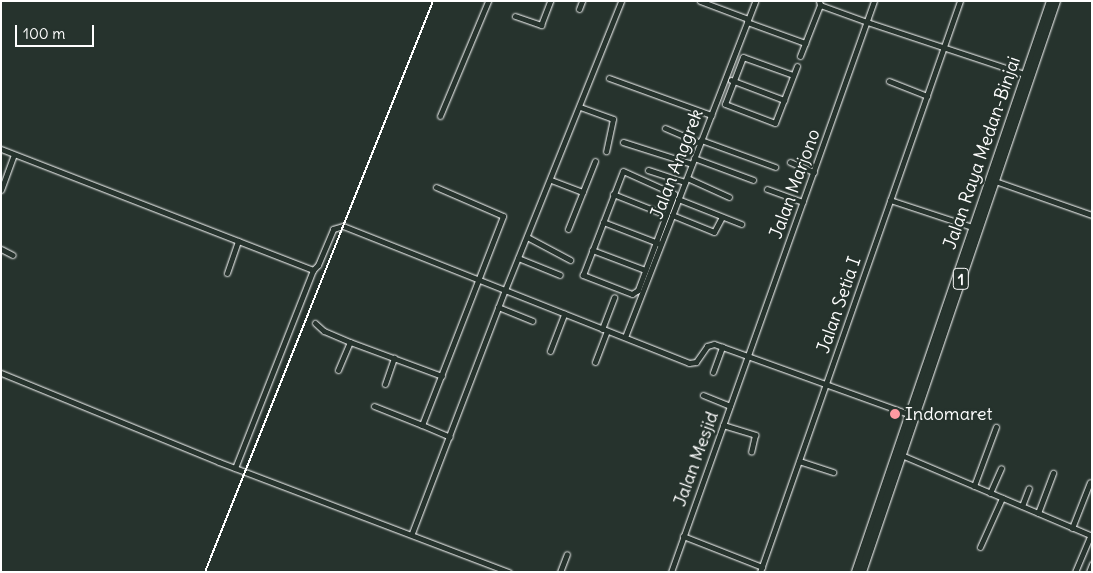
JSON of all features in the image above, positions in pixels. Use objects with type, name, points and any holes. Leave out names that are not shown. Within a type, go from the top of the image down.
[{"type":"highway","name":"Jalan Raya Medan-Binjai","points":[[856,572],[995,181],[1024,74],[1051,1]]},
{"type":"highway","name":"Jalan Raya Medan-Binjai","points":[[862,572],[898,454],[908,414],[972,227],[1056,1]]},
{"type":"street","points":[[440,116],[488,1]]},
{"type":"street","points":[[515,16],[541,25],[550,1]]},
{"type":"street","points":[[579,9],[582,1]]},
{"type":"street","points":[[412,533],[498,307],[551,180],[621,1]]},
{"type":"street","points":[[700,1],[805,44]]},
{"type":"street","name":"Jalan Anggrek","points":[[625,338],[658,243],[672,215],[755,1]]},
{"type":"street","name":"Jalan Marjono","points":[[748,355],[874,1]]},
{"type":"street","name":"Jalan Setia I","points":[[761,569],[960,1]]},
{"type":"street","points":[[800,56],[820,3],[867,22],[1024,74]]},
{"type":"street","points":[[793,75],[746,56],[741,59],[725,104],[773,122],[797,66]]},
{"type":"street","points":[[609,78],[711,115]]},
{"type":"street","points":[[725,78],[784,100]]},
{"type":"street","points":[[888,81],[926,96]]},
{"type":"street","points":[[580,107],[614,119],[606,151]]},
{"type":"street","points":[[665,128],[775,167]]},
{"type":"street","points":[[623,142],[692,164]]},
{"type":"street","points":[[1,150],[313,270]]},
{"type":"street","points":[[1,190],[14,155]]},
{"type":"street","points":[[694,158],[753,180]]},
{"type":"street","points":[[568,230],[595,161]]},
{"type":"street","points":[[790,162],[814,172]]},
{"type":"street","points":[[648,170],[686,180],[730,197]]},
{"type":"street","points":[[626,172],[673,192],[658,243],[638,290],[632,294],[584,276],[613,194],[621,173],[626,172]]},
{"type":"street","points":[[551,180],[584,192]]},
{"type":"street","points":[[995,181],[1092,215]]},
{"type":"street","points":[[422,425],[503,216],[436,187]]},
{"type":"street","points":[[767,189],[803,202]]},
{"type":"street","points":[[613,194],[666,215]]},
{"type":"street","points":[[678,200],[741,224]]},
{"type":"street","points":[[890,200],[972,227]]},
{"type":"street","points":[[672,215],[714,232],[722,217]]},
{"type":"street","points":[[603,222],[658,243]]},
{"type":"street","points":[[235,468],[313,270],[318,265],[330,233],[339,226],[689,363],[696,362],[710,344],[748,355],[908,414]]},
{"type":"street","points":[[527,237],[570,260]]},
{"type":"street","points":[[227,272],[238,241]]},
{"type":"street","points":[[1,249],[13,255]]},
{"type":"street","points":[[592,250],[645,270]]},
{"type":"street","points":[[518,258],[560,275]]},
{"type":"street","points":[[595,362],[614,297]]},
{"type":"street","points":[[498,307],[532,321]]},
{"type":"street","points":[[550,350],[564,314]]},
{"type":"street","points":[[315,323],[324,331],[350,342],[442,376]]},
{"type":"street","points":[[338,370],[350,342]]},
{"type":"street","points":[[713,372],[722,347]]},
{"type":"street","name":"Jalan Mesjid","points":[[671,572],[748,355]]},
{"type":"street","points":[[385,384],[394,358]]},
{"type":"street","points":[[1,373],[235,468],[412,533],[509,572]]},
{"type":"street","points":[[703,395],[730,406]]},
{"type":"street","points":[[374,406],[450,436]]},
{"type":"street","points":[[723,425],[755,435],[751,452]]},
{"type":"street","points":[[974,486],[996,426]]},
{"type":"street","points":[[898,454],[1091,536],[1075,572]]},
{"type":"street","points":[[799,461],[833,472]]},
{"type":"street","points":[[990,493],[1001,468]]},
{"type":"street","points":[[1038,513],[1053,474]]},
{"type":"street","points":[[1072,528],[1090,482]]},
{"type":"street","points":[[1022,506],[1029,488]]},
{"type":"street","points":[[980,547],[1002,498]]},
{"type":"street","points":[[684,536],[761,569]]},
{"type":"street","points":[[560,572],[567,554]]},
{"type":"street","points":[[1089,572],[1092,564]]},
{"type":"railway","points":[[205,572],[433,1]]},
{"type":"place","name":"Indomaret","points":[[895,414]]}]
